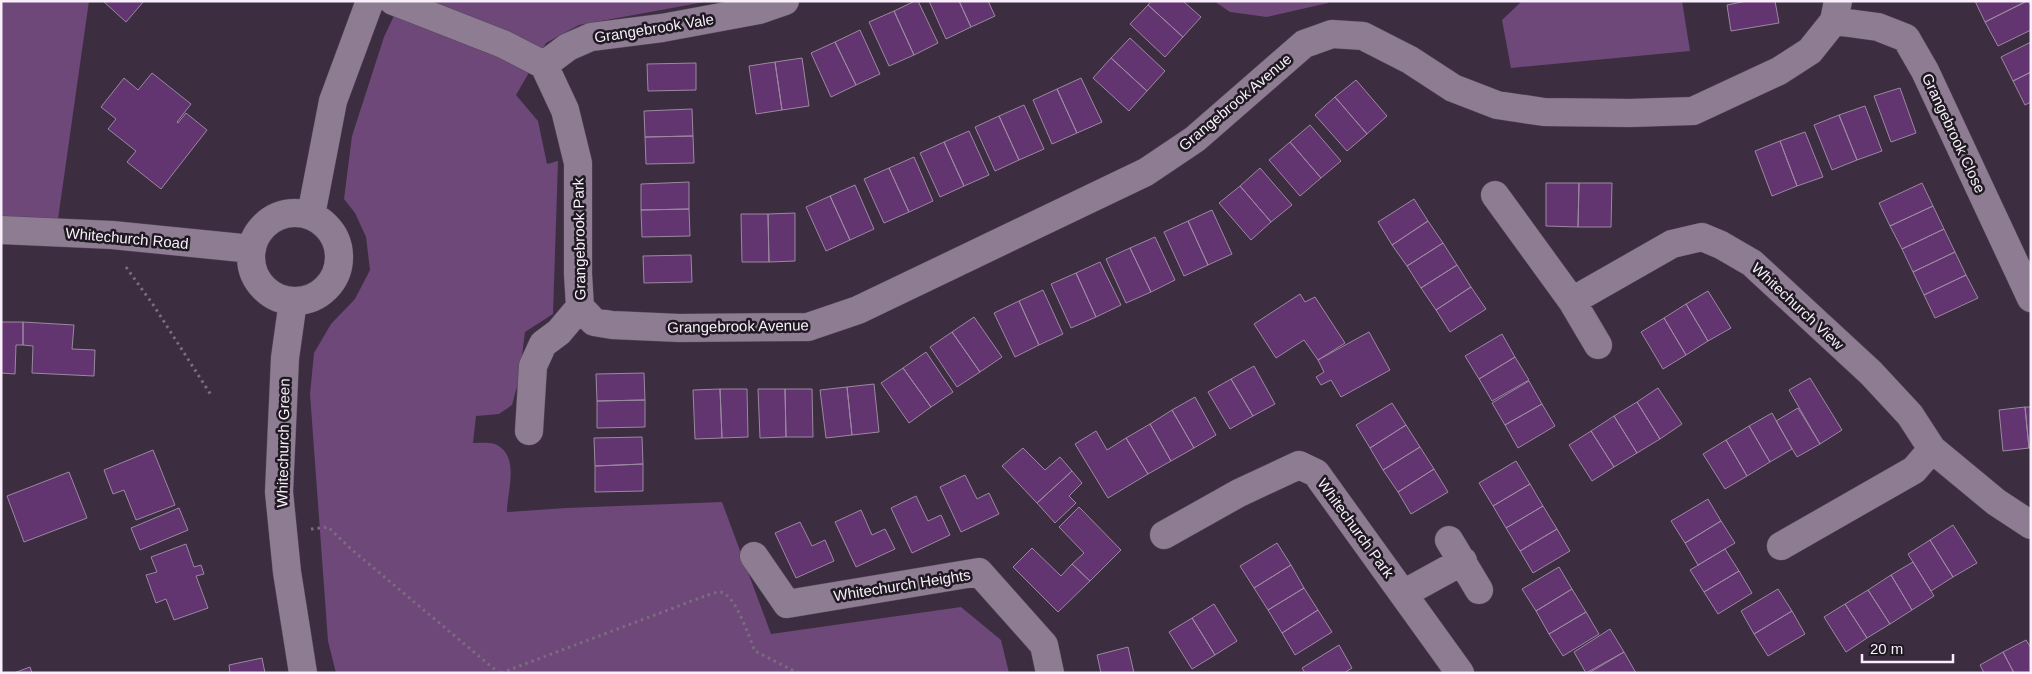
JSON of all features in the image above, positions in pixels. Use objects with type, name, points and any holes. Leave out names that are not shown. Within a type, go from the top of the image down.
[{"type":"street","points":[[311,214],[333,101],[370,1]]},
{"type":"street","points":[[393,1],[503,44],[544,66]]},
{"type":"street","name":"Grangebrook Vale","points":[[544,66],[568,47],[591,37],[662,28],[759,10],[785,1]]},
{"type":"street","name":"Grangebrook Close","points":[[1836,11],[1906,38],[1925,71],[2031,298]]},
{"type":"street","name":"Grangebrook Avenue","points":[[580,307],[594,322],[603,324],[619,327],[679,328],[808,327],[858,310],[1146,172],[1195,139],[1304,44],[1332,34],[1363,36],[1410,60],[1452,88],[1497,105],[1544,112],[1630,113],[1694,111],[1779,71],[1810,50],[1836,11]]},
{"type":"street","name":"Grangebrook Park","points":[[529,431],[533,366],[543,344],[559,332],[580,307],[578,274],[578,163],[565,110],[544,66]]},
{"type":"street","points":[[1495,195],[1572,302],[1598,345]]},
{"type":"street","points":[[298,212],[311,214],[323,222],[332,232],[338,245],[340,259],[337,273],[330,285],[319,294],[306,300],[293,301],[278,298],[265,290],[256,278],[252,264],[252,249],[256,237],[263,226],[273,218],[285,213],[298,212]]},
{"type":"street","name":"Whitechurch Road","points":[[1,230],[112,235],[252,249]]},
{"type":"street","name":"Whitechurch View","points":[[1572,302],[1672,244],[1702,237],[1721,245],[1752,263],[1871,373],[1910,415],[1932,449],[1996,502],[2031,526]]},
{"type":"street","name":"Whitechurch Green","points":[[293,301],[285,358],[279,492],[287,572],[303,673]]},
{"type":"street","points":[[1781,546],[1914,470],[1932,449]]},
{"type":"street","name":"Whitechurch Park","points":[[1164,536],[1239,493],[1299,465],[1316,473],[1330,490],[1460,673]]},
{"type":"street","points":[[1403,594],[1456,550],[1479,590]]},
{"type":"street","name":"Whitechurch Heights","points":[[754,556],[787,604],[979,572],[1044,645],[1050,673]]},
{"type":"path","points":[[126,267],[154,306],[211,395]]},
{"type":"path","points":[[304,530],[328,527],[351,549],[500,673],[720,592],[728,596],[736,608],[755,652],[798,673]]},
{"type":"shaded area","points":[[1,1],[89,1],[58,219],[18,220],[1,218]]},
{"type":"shaded area","points":[[401,1],[710,1],[579,25],[546,43],[516,95],[538,121],[547,164],[558,161],[553,314],[525,332],[519,379],[512,405],[499,414],[476,416],[473,443],[497,445],[508,458],[511,476],[507,512],[722,502],[771,634],[961,607],[1001,640],[1009,673],[336,673],[328,641],[310,394],[314,353],[331,324],[355,299],[370,270],[366,237],[355,213],[344,199],[352,136],[384,37]]},
{"type":"shaded area","points":[[1214,1],[1328,1],[1328,3],[1267,17],[1230,12]]},
{"type":"shaded area","points":[[1522,1],[1682,1],[1690,51],[1511,68],[1502,20]]},
{"type":"building","points":[[103,1],[144,1],[126,22]]},
{"type":"building","points":[[918,1],[938,43],[914,55],[894,11]]},
{"type":"building","points":[[929,1],[959,1],[971,27],[946,39]]},
{"type":"building","points":[[959,1],[988,1],[995,16],[971,27]]},
{"type":"building","points":[[1151,1],[1183,1],[1201,17],[1183,37],[1148,5]]},
{"type":"building","points":[[1747,1],[1775,1],[1779,23],[1731,31],[1727,5]]},
{"type":"building","points":[[1975,1],[2027,1],[1985,22]]},
{"type":"building","points":[[2027,1],[2031,5],[2031,30],[1998,46],[1985,22]]},
{"type":"building","points":[[1148,5],[1183,37],[1165,57],[1130,24]]},
{"type":"building","points":[[894,11],[914,55],[889,66],[869,22]]},
{"type":"building","points":[[860,30],[880,74],[856,85],[835,42]]},
{"type":"building","points":[[1130,38],[1165,71],[1147,91],[1111,58]]},
{"type":"building","points":[[835,42],[856,85],[831,97],[811,53]]},
{"type":"building","points":[[2031,42],[2031,72],[2013,81],[2001,57]]},
{"type":"building","points":[[802,58],[809,106],[782,110],[775,62]]},
{"type":"building","points":[[1111,58],[1147,91],[1129,111],[1093,78]]},
{"type":"building","points":[[775,62],[782,110],[756,114],[749,66]]},
{"type":"building","points":[[696,63],[696,90],[648,91],[647,64]]},
{"type":"building","points":[[2031,72],[2031,102],[2025,105],[2013,81]]},
{"type":"building","points":[[152,73],[191,104],[177,122],[186,113],[207,130],[161,189],[127,162],[136,151],[108,129],[116,119],[101,107],[124,78],[138,90]]},
{"type":"building","points":[[1081,78],[1102,122],[1077,133],[1057,89]]},
{"type":"building","points":[[1356,80],[1387,116],[1367,134],[1335,97]]},
{"type":"building","points":[[1900,88],[1916,133],[1891,142],[1874,96]]},
{"type":"building","points":[[1057,89],[1077,133],[1052,144],[1033,100]]},
{"type":"building","points":[[1335,97],[1367,134],[1347,151],[1315,115]]},
{"type":"building","points":[[1024,105],[1044,149],[1019,160],[999,116]]},
{"type":"building","points":[[1865,106],[1882,151],[1857,160],[1839,115]]},
{"type":"building","points":[[692,109],[693,136],[645,137],[644,111]]},
{"type":"building","points":[[1839,115],[1857,160],[1832,170],[1814,125]]},
{"type":"building","points":[[999,116],[1019,160],[995,171],[975,127]]},
{"type":"building","points":[[1310,125],[1341,161],[1321,178],[1290,142]]},
{"type":"building","points":[[969,131],[989,175],[964,186],[944,142]]},
{"type":"building","points":[[1805,132],[1823,177],[1797,186],[1780,141]]},
{"type":"building","points":[[693,136],[694,163],[646,164],[645,137]]},
{"type":"building","points":[[1780,141],[1797,186],[1772,196],[1755,151]]},
{"type":"building","points":[[944,142],[964,186],[940,197],[920,153]]},
{"type":"building","points":[[1290,142],[1321,178],[1300,196],[1269,160]]},
{"type":"building","points":[[914,157],[933,201],[909,212],[889,168]]},
{"type":"building","points":[[889,168],[909,212],[884,223],[864,179]]},
{"type":"building","points":[[1260,168],[1292,205],[1271,222],[1240,186]]},
{"type":"building","points":[[689,182],[689,209],[641,210],[641,184]]},
{"type":"building","points":[[1546,183],[1579,183],[1578,227],[1546,226]]},
{"type":"building","points":[[1579,183],[1612,183],[1611,227],[1578,227]]},
{"type":"building","points":[[1922,183],[1933,206],[1890,226],[1879,203]]},
{"type":"building","points":[[855,185],[874,229],[850,240],[830,196]]},
{"type":"building","points":[[1240,186],[1271,222],[1251,240],[1219,203]]},
{"type":"building","points":[[830,196],[850,240],[826,251],[806,207]]},
{"type":"building","points":[[1414,199],[1428,221],[1392,245],[1378,222]]},
{"type":"building","points":[[1933,206],[1944,229],[1902,249],[1890,226]]},
{"type":"building","points":[[689,209],[690,236],[642,237],[641,210]]},
{"type":"building","points":[[1212,210],[1232,254],[1208,265],[1188,221]]},
{"type":"building","points":[[795,213],[795,261],[769,262],[768,214]]},
{"type":"building","points":[[741,214],[768,214],[769,262],[742,262]]},
{"type":"building","points":[[1188,221],[1208,265],[1184,276],[1164,232]]},
{"type":"building","points":[[1428,221],[1443,243],[1407,266],[1392,245]]},
{"type":"building","points":[[1944,229],[1955,252],[1913,272],[1902,249]]},
{"type":"building","points":[[1155,237],[1175,280],[1151,292],[1130,248]]},
{"type":"building","points":[[1443,243],[1457,265],[1421,288],[1407,266]]},
{"type":"building","points":[[1130,248],[1151,292],[1126,303],[1106,259]]},
{"type":"building","points":[[1955,252],[1966,275],[1924,295],[1913,272]]},
{"type":"building","points":[[691,255],[692,282],[644,283],[643,256]]},
{"type":"building","points":[[1100,262],[1121,305],[1096,317],[1076,273]]},
{"type":"building","points":[[1457,265],[1471,287],[1436,310],[1421,288]]},
{"type":"building","points":[[1076,273],[1096,317],[1071,328],[1051,284]]},
{"type":"building","points":[[1966,275],[1978,298],[1935,318],[1924,295]]},
{"type":"building","points":[[1471,287],[1486,309],[1450,332],[1436,310]]},
{"type":"building","points":[[1043,290],[1063,334],[1039,345],[1019,301]]},
{"type":"building","points":[[1708,291],[1731,328],[1708,341],[1686,304]]},
{"type":"building","points":[[1300,294],[1305,302],[1315,297],[1345,343],[1318,360],[1304,340],[1276,358],[1254,324]]},
{"type":"building","points":[[1019,301],[1039,345],[1015,357],[994,313]]},
{"type":"building","points":[[1686,304],[1708,341],[1686,355],[1664,318]]},
{"type":"building","points":[[974,317],[1002,357],[980,372],[952,332]]},
{"type":"building","points":[[1664,318],[1686,355],[1663,369],[1641,332]]},
{"type":"building","points":[[1,322],[23,322],[23,345],[16,345],[15,374],[1,373]]},
{"type":"building","points":[[23,322],[74,325],[72,349],[95,350],[94,376],[32,373],[33,346],[23,345]]},
{"type":"building","points":[[952,332],[980,372],[957,387],[930,347]]},
{"type":"building","points":[[1369,332],[1390,370],[1341,397],[1331,380],[1321,385],[1316,377],[1324,372],[1318,360]]},
{"type":"building","points":[[1502,334],[1515,357],[1479,379],[1465,356]]},
{"type":"building","points":[[926,352],[953,392],[931,407],[903,368]]},
{"type":"building","points":[[1515,357],[1529,380],[1492,401],[1479,379]]},
{"type":"building","points":[[1254,366],[1275,404],[1253,416],[1231,379]]},
{"type":"building","points":[[903,368],[931,407],[909,423],[881,383]]},
{"type":"building","points":[[644,373],[645,400],[597,401],[596,374]]},
{"type":"building","points":[[1810,378],[1842,430],[1820,444],[1789,390]]},
{"type":"building","points":[[1231,379],[1253,416],[1230,429],[1208,392]]},
{"type":"building","points":[[1529,381],[1542,404],[1505,425],[1492,403]]},
{"type":"building","points":[[874,384],[879,432],[852,435],[847,387]]},
{"type":"building","points":[[847,387],[852,435],[826,438],[820,390]]},
{"type":"building","points":[[1658,388],[1682,424],[1660,439],[1637,402]]},
{"type":"building","points":[[720,389],[722,438],[695,439],[693,390]]},
{"type":"building","points":[[720,389],[747,389],[748,437],[722,438]]},
{"type":"building","points":[[758,389],[785,389],[786,437],[760,438]]},
{"type":"building","points":[[785,389],[812,389],[813,437],[786,437]]},
{"type":"building","points":[[1195,397],[1216,435],[1194,448],[1172,410]]},
{"type":"building","points":[[645,400],[645,427],[597,428],[597,401]]},
{"type":"building","points":[[1637,402],[1660,439],[1637,453],[1614,416]]},
{"type":"building","points":[[1392,403],[1406,425],[1370,448],[1356,425]]},
{"type":"building","points":[[1542,404],[1555,426],[1518,448],[1505,425]]},
{"type":"building","points":[[2025,407],[2029,448],[2003,451],[1999,410]]},
{"type":"building","points":[[2025,407],[2031,407],[2031,448],[2029,448]]},
{"type":"building","points":[[1798,408],[1820,444],[1797,457],[1776,421]]},
{"type":"building","points":[[1172,410],[1194,448],[1171,461],[1150,424]]},
{"type":"building","points":[[1772,413],[1792,449],[1770,462],[1749,426]]},
{"type":"building","points":[[1614,416],[1637,453],[1614,467],[1591,431]]},
{"type":"building","points":[[1150,424],[1171,461],[1148,474],[1126,438]]},
{"type":"building","points":[[1406,425],[1420,447],[1383,470],[1370,448]]},
{"type":"building","points":[[1749,426],[1770,462],[1747,476],[1726,440]]},
{"type":"building","points":[[1096,431],[1107,450],[1126,438],[1148,474],[1108,498],[1075,444]]},
{"type":"building","points":[[1591,431],[1614,467],[1592,481],[1569,445]]},
{"type":"building","points":[[642,437],[643,464],[595,466],[594,438]]},
{"type":"building","points":[[1726,440],[1747,476],[1725,489],[1703,454]]},
{"type":"building","points":[[1420,447],[1434,469],[1398,492],[1383,470]]},
{"type":"building","points":[[1023,448],[1045,470],[1060,457],[1072,471],[1037,503],[1002,466]]},
{"type":"building","points":[[153,450],[175,505],[136,520],[124,490],[113,494],[104,470]]},
{"type":"building","points":[[1516,461],[1530,484],[1493,506],[1479,483]]},
{"type":"building","points":[[643,464],[643,491],[595,492],[595,466]]},
{"type":"building","points":[[1434,469],[1448,492],[1411,514],[1398,492]]},
{"type":"building","points":[[1072,471],[1082,483],[1069,496],[1076,503],[1055,523],[1037,503]]},
{"type":"building","points":[[69,472],[87,518],[24,542],[7,496]]},
{"type":"building","points":[[965,475],[977,499],[989,493],[999,514],[961,532],[940,487]]},
{"type":"building","points":[[1530,484],[1543,506],[1506,528],[1493,506]]},
{"type":"building","points":[[916,496],[928,521],[941,515],[950,535],[912,553],[891,508]]},
{"type":"building","points":[[1708,499],[1721,521],[1685,543],[1671,521]]},
{"type":"building","points":[[1543,506],[1557,529],[1520,551],[1506,528]]},
{"type":"building","points":[[1079,507],[1121,550],[1090,581],[1072,564],[1084,553],[1059,527]]},
{"type":"building","points":[[179,508],[188,530],[140,550],[131,528]]},
{"type":"building","points":[[861,510],[872,535],[885,529],[895,549],[856,567],[835,522]]},
{"type":"building","points":[[1721,521],[1735,543],[1698,565],[1685,543]]},
{"type":"building","points":[[800,522],[812,546],[825,540],[834,561],[796,578],[775,533]]},
{"type":"building","points":[[1953,525],[1977,563],[1953,577],[1930,540]]},
{"type":"building","points":[[1557,529],[1570,551],[1533,573],[1520,551]]},
{"type":"building","points":[[1930,540],[1953,577],[1931,591],[1908,554]]},
{"type":"building","points":[[1277,543],[1291,565],[1254,588],[1240,566]]},
{"type":"building","points":[[186,544],[194,567],[201,565],[204,574],[196,576],[208,608],[174,620],[166,599],[156,603],[146,575],[157,572],[151,557]]},
{"type":"building","points":[[1032,548],[1061,576],[1072,564],[1090,581],[1058,612],[1013,567]]},
{"type":"building","points":[[1725,549],[1739,571],[1704,592],[1690,570]]},
{"type":"building","points":[[1913,562],[1934,596],[1912,610],[1891,575]]},
{"type":"building","points":[[1291,565],[1304,588],[1268,610],[1254,588]]},
{"type":"building","points":[[1559,567],[1572,589],[1536,611],[1522,589]]},
{"type":"building","points":[[1739,571],[1752,593],[1718,614],[1704,592]]},
{"type":"building","points":[[1891,575],[1912,610],[1890,624],[1868,590]]},
{"type":"building","points":[[1304,588],[1318,610],[1282,633],[1268,610]]},
{"type":"building","points":[[1572,589],[1586,612],[1549,634],[1536,611]]},
{"type":"building","points":[[1778,589],[1792,611],[1754,634],[1741,611]]},
{"type":"building","points":[[1868,590],[1890,624],[1867,638],[1845,604]]},
{"type":"building","points":[[1214,604],[1237,641],[1215,655],[1192,618]]},
{"type":"building","points":[[1845,604],[1867,638],[1846,652],[1824,617]]},
{"type":"building","points":[[1318,610],[1332,632],[1295,655],[1282,633]]},
{"type":"building","points":[[1792,611],[1805,634],[1768,656],[1754,634]]},
{"type":"building","points":[[1586,612],[1599,634],[1563,656],[1549,634]]},
{"type":"building","points":[[1192,618],[1215,655],[1192,669],[1169,632]]},
{"type":"building","points":[[1610,629],[1624,652],[1586,673],[1574,652]]},
{"type":"building","points":[[2026,640],[2031,648],[2031,673],[2014,673],[2003,652]]},
{"type":"building","points":[[1339,645],[1352,668],[1344,673],[1305,673],[1302,668]]},
{"type":"building","points":[[1128,647],[1134,673],[1101,673],[1097,655]]},
{"type":"building","points":[[1624,652],[1636,673],[1589,673]]},
{"type":"building","points":[[2003,652],[2014,673],[1984,673],[1980,665]]},
{"type":"building","points":[[262,658],[265,673],[230,673],[229,665]]},
{"type":"building","points":[[30,667],[32,673],[14,673]]}]
